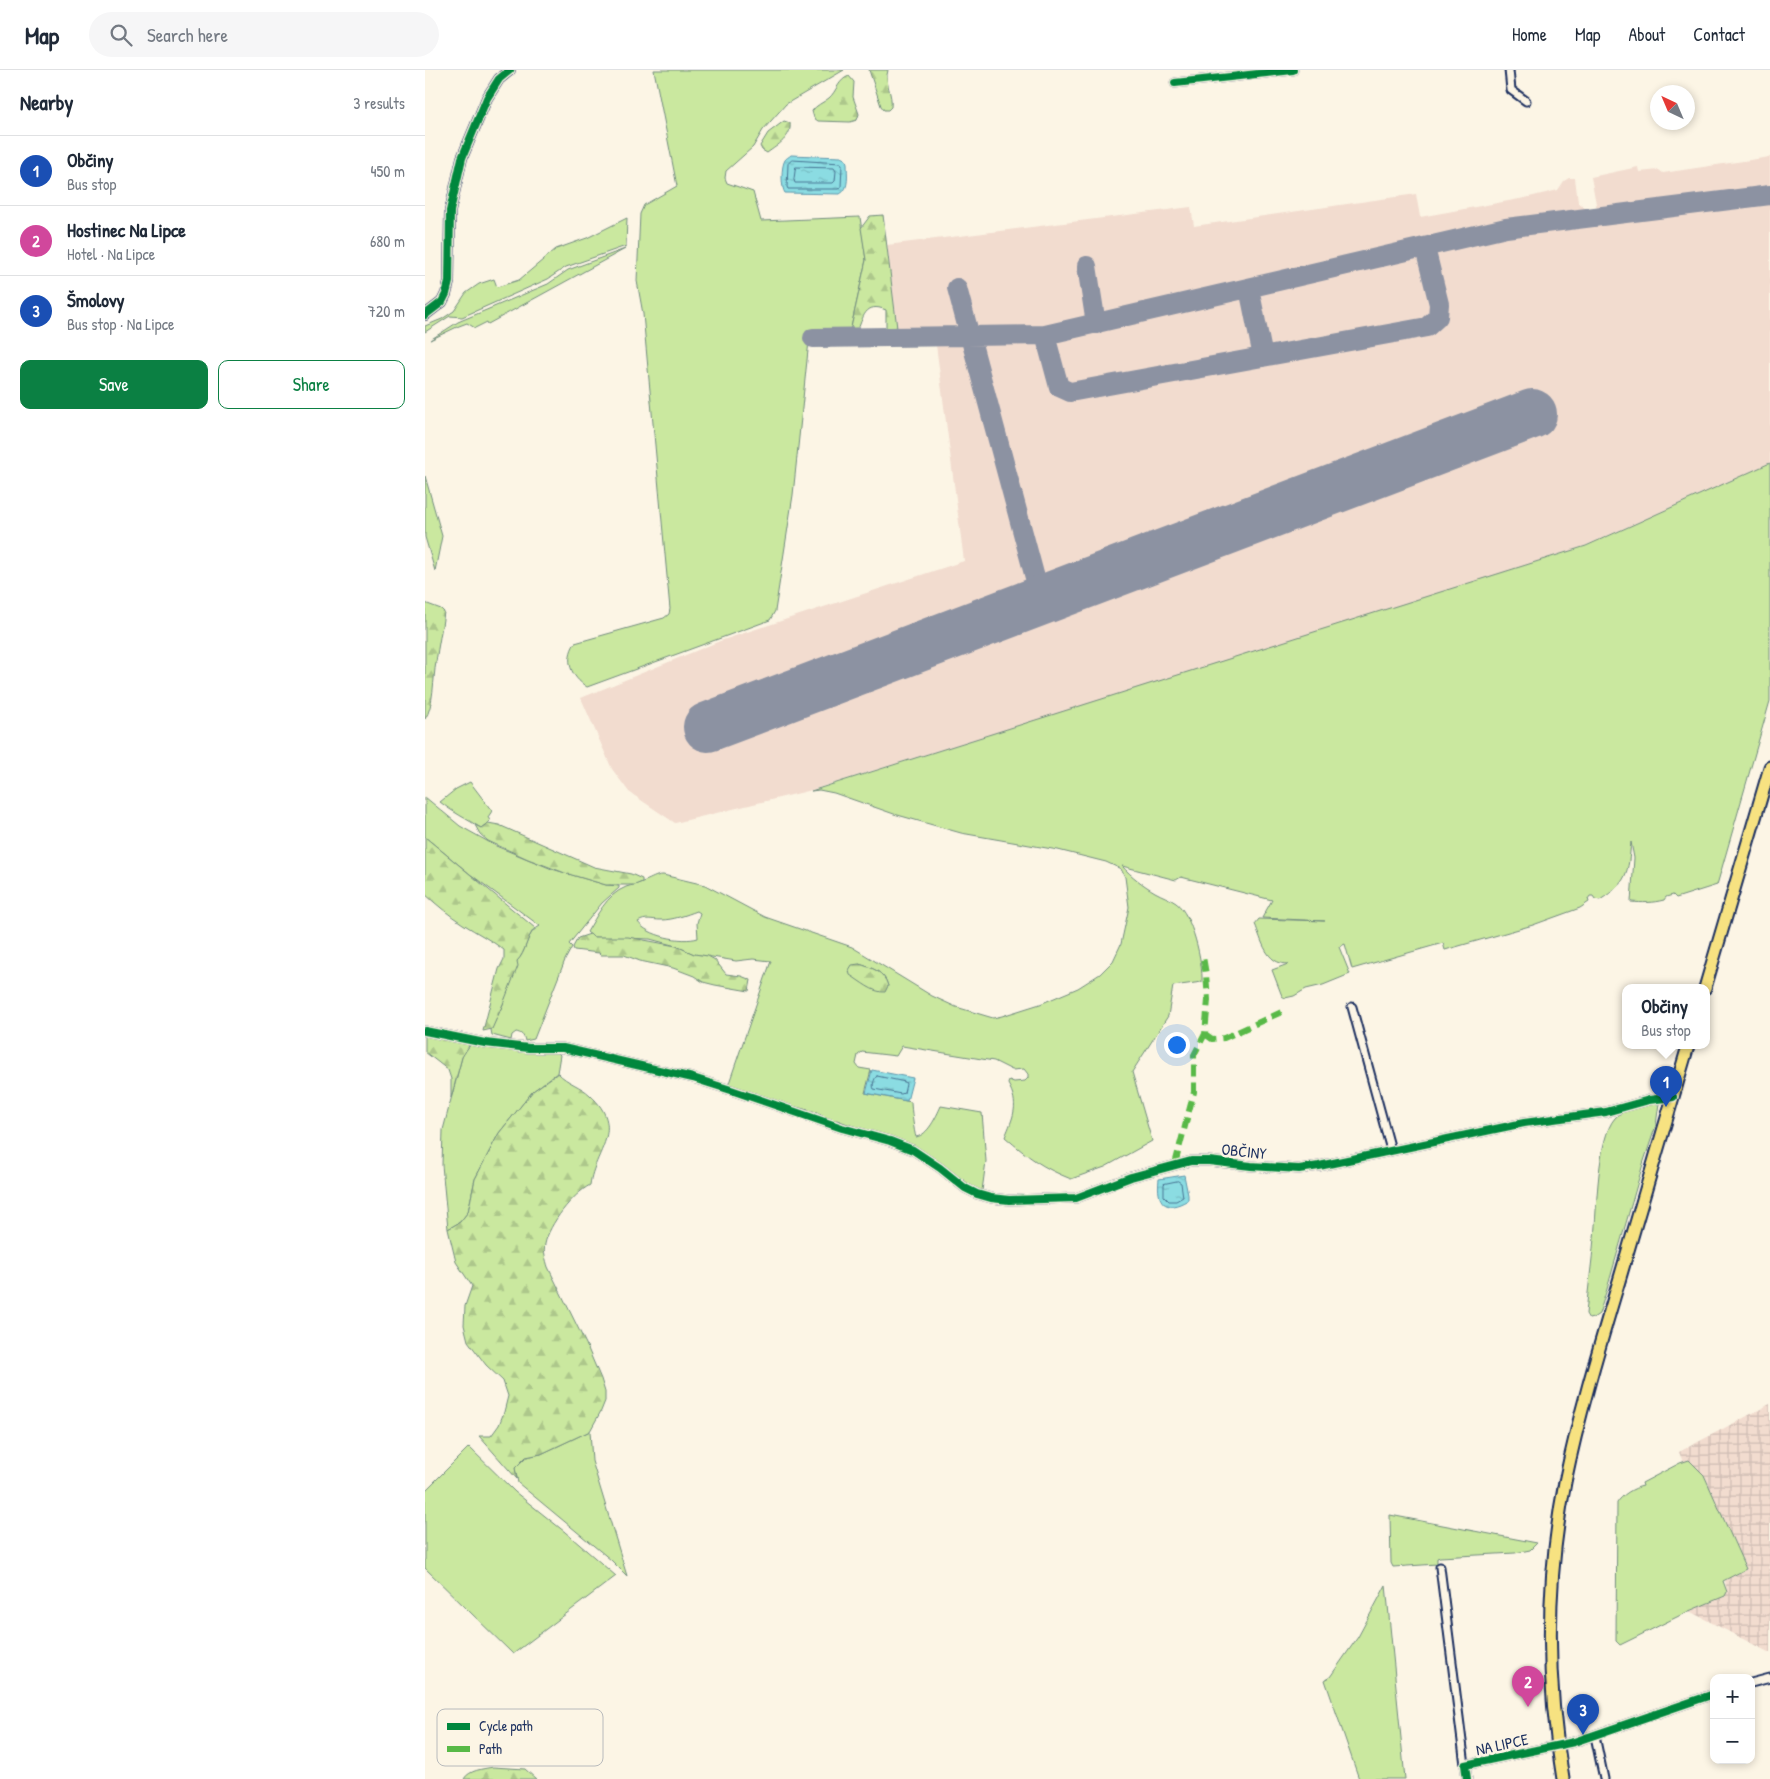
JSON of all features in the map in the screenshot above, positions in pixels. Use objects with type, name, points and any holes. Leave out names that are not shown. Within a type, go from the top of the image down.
[{"type":"main road","points":[[1706,984],[1770,767]]},
{"type":"main road","points":[[1563,1779],[1551,1677],[1551,1616],[1553,1569],[1565,1484],[1578,1424],[1594,1366],[1687,1049]]},
{"type":"street","points":[[425,315],[442,302],[449,282],[450,211],[462,158],[487,98],[496,84],[510,70]]},
{"type":"street","points":[[1175,83],[1293,70]]},
{"type":"street","points":[[1509,70],[1511,90],[1525,101]]},
{"type":"street","points":[[1353,1007],[1391,1150]]},
{"type":"street","name":"OBČINY","points":[[425,1031],[494,1044],[529,1048],[563,1048],[693,1078],[842,1128],[890,1141],[913,1150],[965,1188],[977,1194],[1009,1200],[1076,1198],[1131,1177],[1191,1161],[1209,1160],[1251,1166],[1299,1169],[1524,1122],[1606,1112],[1649,1100],[1673,1097]]},
{"type":"street","name":"NA LIPCE","points":[[1440,1567],[1467,1779]]},
{"type":"street","points":[[1755,1682],[1770,1678]]},
{"type":"street","name":"NA LIPCE","points":[[1465,1765],[1558,1746],[1595,1736],[1710,1695]]},
{"type":"street","points":[[1595,1736],[1604,1779]]},
{"type":"shaded area","points":[[1770,157],[1770,463],[1585,546],[1319,632],[812,790],[675,823],[629,792],[612,769],[581,698],[720,641],[964,561],[935,337],[905,337],[897,328],[887,245],[1191,207],[1194,226],[1416,194],[1420,217],[1525,198],[1558,190],[1564,181],[1569,178],[1575,178],[1578,202],[1587,209],[1593,210],[1597,209],[1591,177],[1638,167],[1639,172],[1659,170],[1663,173]]},
{"type":"shaded area","points":[[1770,1404],[1770,1653],[1689,1611],[1724,1596],[1727,1592],[1725,1580],[1746,1569],[1704,1475],[1689,1460],[1683,1462],[1679,1452]]},
{"type":"green space","points":[[654,70],[844,70],[786,104],[763,130],[753,147],[726,171],[725,178],[727,183],[753,192],[761,221],[860,217],[866,260],[850,332],[810,331],[793,495],[775,611],[770,620],[587,687],[581,683],[571,668],[570,656],[575,643],[664,618],[669,614],[670,609],[643,314],[637,281],[640,214],[644,205],[677,186]]},
{"type":"green space","points":[[869,70],[888,70],[887,79],[891,107],[888,110],[884,110],[881,106]]},
{"type":"green space","points":[[849,76],[854,82],[853,97],[859,114],[857,120],[850,122],[818,121],[814,118],[812,111],[829,98],[842,80]]},
{"type":"green space","points":[[784,121],[790,123],[787,137],[767,153],[762,150],[760,146],[768,133]]},
{"type":"green space","points":[[883,215],[897,328],[886,330],[886,310],[873,308],[866,312],[857,332],[850,332],[866,260],[861,228],[870,216]]},
{"type":"green space","points":[[627,218],[626,246],[566,267],[548,279],[462,317],[450,316],[425,332],[425,326],[442,319],[454,311],[466,293],[479,284],[494,279],[497,287],[519,280],[556,249],[587,238]]},
{"type":"green space","points":[[625,249],[488,324],[487,322],[475,328],[467,323],[430,340],[458,322],[548,284],[568,270]]},
{"type":"green space","points":[[1770,463],[1770,701],[1717,885],[1676,898],[1673,895],[1655,902],[1631,902],[1634,858],[1631,842],[1629,862],[1625,876],[1616,888],[1600,900],[1590,896],[1589,902],[1580,908],[1533,925],[1445,950],[1443,943],[1352,969],[1345,944],[1339,947],[1350,974],[1285,998],[1282,996],[1272,970],[1288,964],[1281,963],[1270,956],[1255,924],[1259,919],[1325,921],[1262,918],[1272,900],[1181,877],[1176,880],[1122,866],[1142,883],[1173,901],[1182,909],[1192,928],[1201,963],[1202,982],[1173,986],[1168,1016],[1132,1072],[1152,1141],[1105,1167],[1071,1179],[1052,1171],[1036,1161],[1005,1137],[1014,1111],[1014,1098],[1008,1084],[1009,1080],[1014,1082],[1025,1081],[1028,1078],[1028,1074],[1024,1069],[1012,1070],[994,1061],[902,1046],[896,1056],[862,1052],[858,1055],[856,1064],[859,1068],[871,1070],[865,1093],[911,1102],[916,1137],[928,1129],[941,1106],[982,1113],[986,1161],[982,1191],[976,1189],[945,1167],[905,1145],[837,1120],[830,1121],[817,1112],[779,1103],[728,1086],[771,961],[753,959],[736,961],[694,954],[676,946],[650,939],[593,937],[587,932],[603,906],[613,895],[626,887],[663,875],[705,885],[765,917],[852,947],[932,996],[956,1007],[993,1018],[1040,1004],[1078,988],[1100,974],[1113,961],[1121,944],[1129,907],[1125,877],[1121,869],[1106,862],[1058,850],[961,833],[894,814],[834,793],[819,790],[811,791],[1586,546]],"holes":[[[697,911],[700,913],[697,923],[698,938],[683,940],[657,935],[638,922],[646,919],[670,919]],[[859,964],[873,969],[884,977],[888,986],[869,987],[860,981]]]},
{"type":"green space","points":[[425,476],[442,536],[435,571],[425,537]]},
{"type":"green space","points":[[425,603],[444,612],[432,699],[425,719]]},
{"type":"green space","points":[[470,782],[492,811],[488,817],[490,821],[481,828],[440,802],[456,789]]},
{"type":"green space","points":[[425,797],[460,826],[496,846],[552,869],[606,885],[619,886],[602,903],[569,944],[572,947],[565,960],[534,1039],[525,1041],[522,1035],[516,1032],[512,1035],[511,1040],[492,1035],[491,1030],[503,1004],[517,961],[521,957],[529,937],[540,926],[470,874],[425,837]]},
{"type":"green space","points":[[488,823],[499,825],[594,867],[631,874],[642,879],[642,882],[635,885],[606,885],[565,873],[528,859],[488,841],[480,834],[475,825],[481,828]]},
{"type":"green space","points":[[425,837],[535,928],[517,961],[518,966],[492,1029],[483,1031],[499,969],[504,959],[504,950],[453,917],[425,894]]},
{"type":"green space","points":[[590,934],[593,937],[628,937],[676,946],[694,954],[708,956],[715,960],[726,974],[741,976],[751,980],[749,991],[703,982],[694,976],[673,968],[640,961],[624,955],[601,955],[599,953],[574,950],[573,947],[578,938]]},
{"type":"green space","points":[[859,964],[873,969],[884,977],[888,986],[885,992],[871,989],[850,975],[849,970],[852,965]]},
{"type":"green space","points":[[425,1035],[456,1037],[468,1041],[469,1046],[462,1057],[451,1098],[451,1079],[448,1070],[425,1052]]},
{"type":"green space","points":[[472,1044],[521,1051],[552,1051],[560,1055],[557,1073],[533,1091],[499,1133],[475,1179],[468,1212],[460,1222],[448,1229],[442,1165],[443,1130],[462,1057],[465,1050]]},
{"type":"green space","points":[[558,1073],[590,1095],[601,1107],[606,1119],[605,1140],[590,1185],[576,1195],[563,1210],[547,1236],[544,1250],[548,1267],[601,1379],[605,1392],[605,1401],[590,1431],[541,1454],[526,1457],[515,1468],[517,1479],[479,1436],[491,1436],[499,1425],[508,1396],[503,1381],[486,1365],[468,1341],[464,1325],[465,1306],[472,1286],[456,1262],[448,1229],[460,1222],[468,1212],[475,1179],[499,1133],[533,1091]]},
{"type":"green space","points":[[1659,1103],[1656,1125],[1599,1314],[1589,1319],[1586,1314],[1599,1175],[1601,1157],[1609,1128],[1615,1118],[1624,1112]]},
{"type":"green space","points":[[590,1431],[592,1461],[627,1576],[611,1560],[518,1483],[515,1468],[526,1457],[541,1454]]},
{"type":"green space","points":[[469,1447],[515,1492],[616,1576],[513,1654],[425,1568],[425,1491]]},
{"type":"green space","points":[[1689,1460],[1704,1475],[1746,1569],[1723,1581],[1727,1592],[1725,1596],[1689,1611],[1620,1645],[1616,1641],[1617,1503],[1628,1492],[1643,1486],[1642,1483]]},
{"type":"green space","points":[[1390,1515],[1537,1543],[1530,1550],[1515,1553],[1440,1557],[1437,1558],[1437,1564],[1393,1567],[1391,1563]]},
{"type":"green space","points":[[1386,1585],[1405,1779],[1359,1779],[1325,1680],[1330,1677],[1358,1637]]},
{"type":"green space","points":[[493,1767],[525,1769],[536,1779],[464,1779],[473,1772]]},
{"type":"water","points":[[791,155],[841,157],[846,160],[847,185],[843,192],[840,194],[785,193],[782,172],[785,159]]},
{"type":"water","points":[[872,1070],[913,1078],[907,1101],[866,1093]]},
{"type":"water","points":[[1184,1175],[1188,1200],[1180,1204],[1168,1206],[1159,1194],[1159,1179]]},
{"type":"taxiway","points":[[813,338],[1045,335],[1506,228],[1770,195]]},
{"type":"taxiway","points":[[1045,335],[1059,387],[1070,392],[1427,327],[1438,317],[1439,304],[1425,248]]},
{"type":"taxiway","points":[[1087,266],[1096,324]]},
{"type":"taxiway","points":[[957,288],[1041,600]]},
{"type":"taxiway","points":[[1249,288],[1263,357]]},
{"type":"runway","points":[[708,727],[1532,414]]},
{"type":"marked path","points":[[1175,1164],[1194,1092],[1194,1055],[1205,1034],[1208,1000],[1203,957]]},
{"type":"marked path","points":[[1205,1034],[1212,1039],[1224,1038],[1286,1010]]},
{"type":"cycle path","points":[[425,315],[442,302],[449,282],[450,211],[462,158],[487,98],[499,79],[510,70]]},
{"type":"cycle path","points":[[1175,83],[1293,70]]},
{"type":"cycle path","points":[[425,1031],[485,1043],[529,1048],[563,1048],[693,1078],[842,1128],[890,1141],[913,1150],[965,1188],[977,1194],[1009,1200],[1076,1198],[1131,1177],[1191,1161],[1299,1169],[1319,1166],[1524,1123],[1606,1112],[1649,1100],[1673,1097]]},
{"type":"cycle path","points":[[1467,1779],[1465,1765],[1574,1742],[1710,1695]]},
{"type":"place","name":"Občiny","points":[[1666,1107]]},
{"type":"place","name":"Hostinec Na Lipce","points":[[1528,1707]]},
{"type":"place","name":"Šmolovy","points":[[1583,1735]]}]
